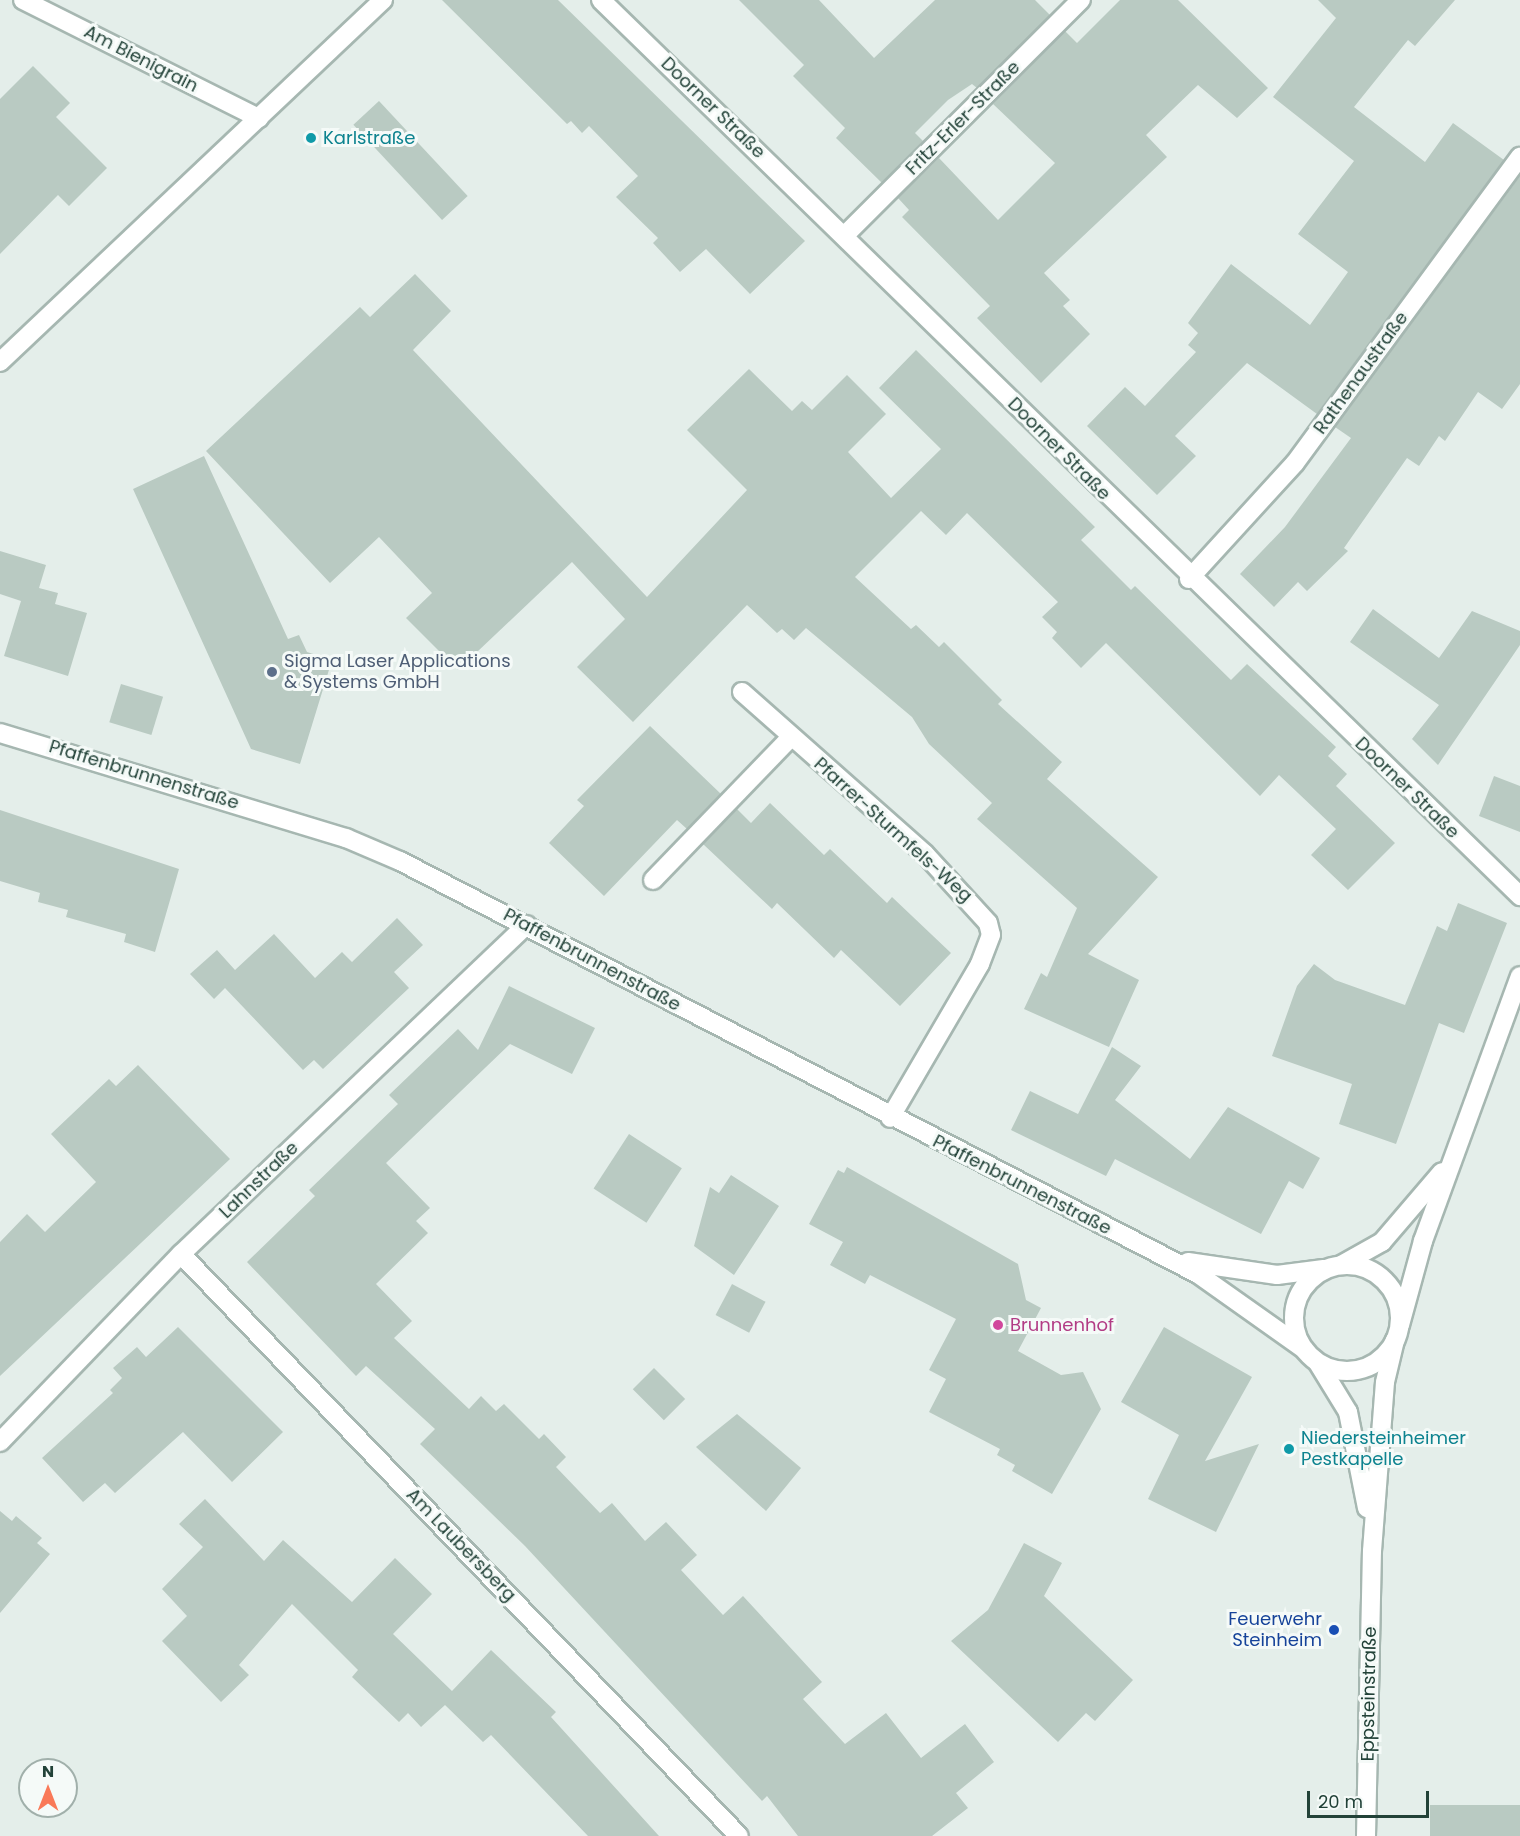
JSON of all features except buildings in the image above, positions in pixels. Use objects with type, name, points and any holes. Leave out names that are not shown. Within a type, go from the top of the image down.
[{"type":"street","name":"Am Bienigrain","points":[[23,0],[259,118]]},
{"type":"street","points":[[0,362],[383,0]]},
{"type":"street","name":"Doorner Straße","points":[[601,0],[845,235],[1189,579],[1520,896]]},
{"type":"street","name":"Fritz-Erler-Straße","points":[[845,235],[1082,0]]},
{"type":"street","name":"Rathenaustraße","points":[[1189,579],[1295,463],[1520,157]]},
{"type":"street","name":"Pfarrer-Sturmfels-Weg","points":[[742,692],[790,738],[925,854],[988,923],[991,935],[980,964],[890,1118]]},
{"type":"street","name":"Pfaffenbrunnenstraße","points":[[0,733],[346,838],[527,925],[890,1118],[1156,1253],[1232,1294],[1311,1355]]},
{"type":"street","points":[[653,880],[790,738]]},
{"type":"street","name":"Lahnstraße","points":[[0,1442],[181,1254],[527,925]]},
{"type":"street","name":"Eppsteinstraße","points":[[1366,1836],[1372,1551],[1385,1382],[1397,1332],[1456,1152],[1520,976]]},
{"type":"street","name":"Eppsteinstraße","points":[[1333,1267],[1382,1242],[1407,1218],[1456,1152]]},
{"type":"street","name":"Pfaffenbrunnenstraße","points":[[1156,1253],[1255,1274],[1333,1267]]},
{"type":"street","name":"Am Laubersberg","points":[[181,1254],[739,1836]]},
{"type":"street","points":[[1333,1267],[1380,1276],[1396,1298],[1397,1332],[1370,1365],[1350,1370],[1311,1355],[1294,1312],[1301,1290],[1333,1267]]},
{"type":"street","name":"Eppsteinstraße","points":[[1311,1355],[1339,1392],[1356,1438],[1372,1551]]},
{"type":"place","name":"Karlstraße","points":[[311,138]]},
{"type":"place","name":"Sigma Laser Applications & Systems GmbH","points":[[272,672]]},
{"type":"place","name":"Brunnenhof","points":[[998,1325]]},
{"type":"place","name":"Niedersteinheimer Pestkapelle","points":[[1289,1449]]},
{"type":"place","name":"Feuerwehr Steinheim","points":[[1334,1630]]}]
